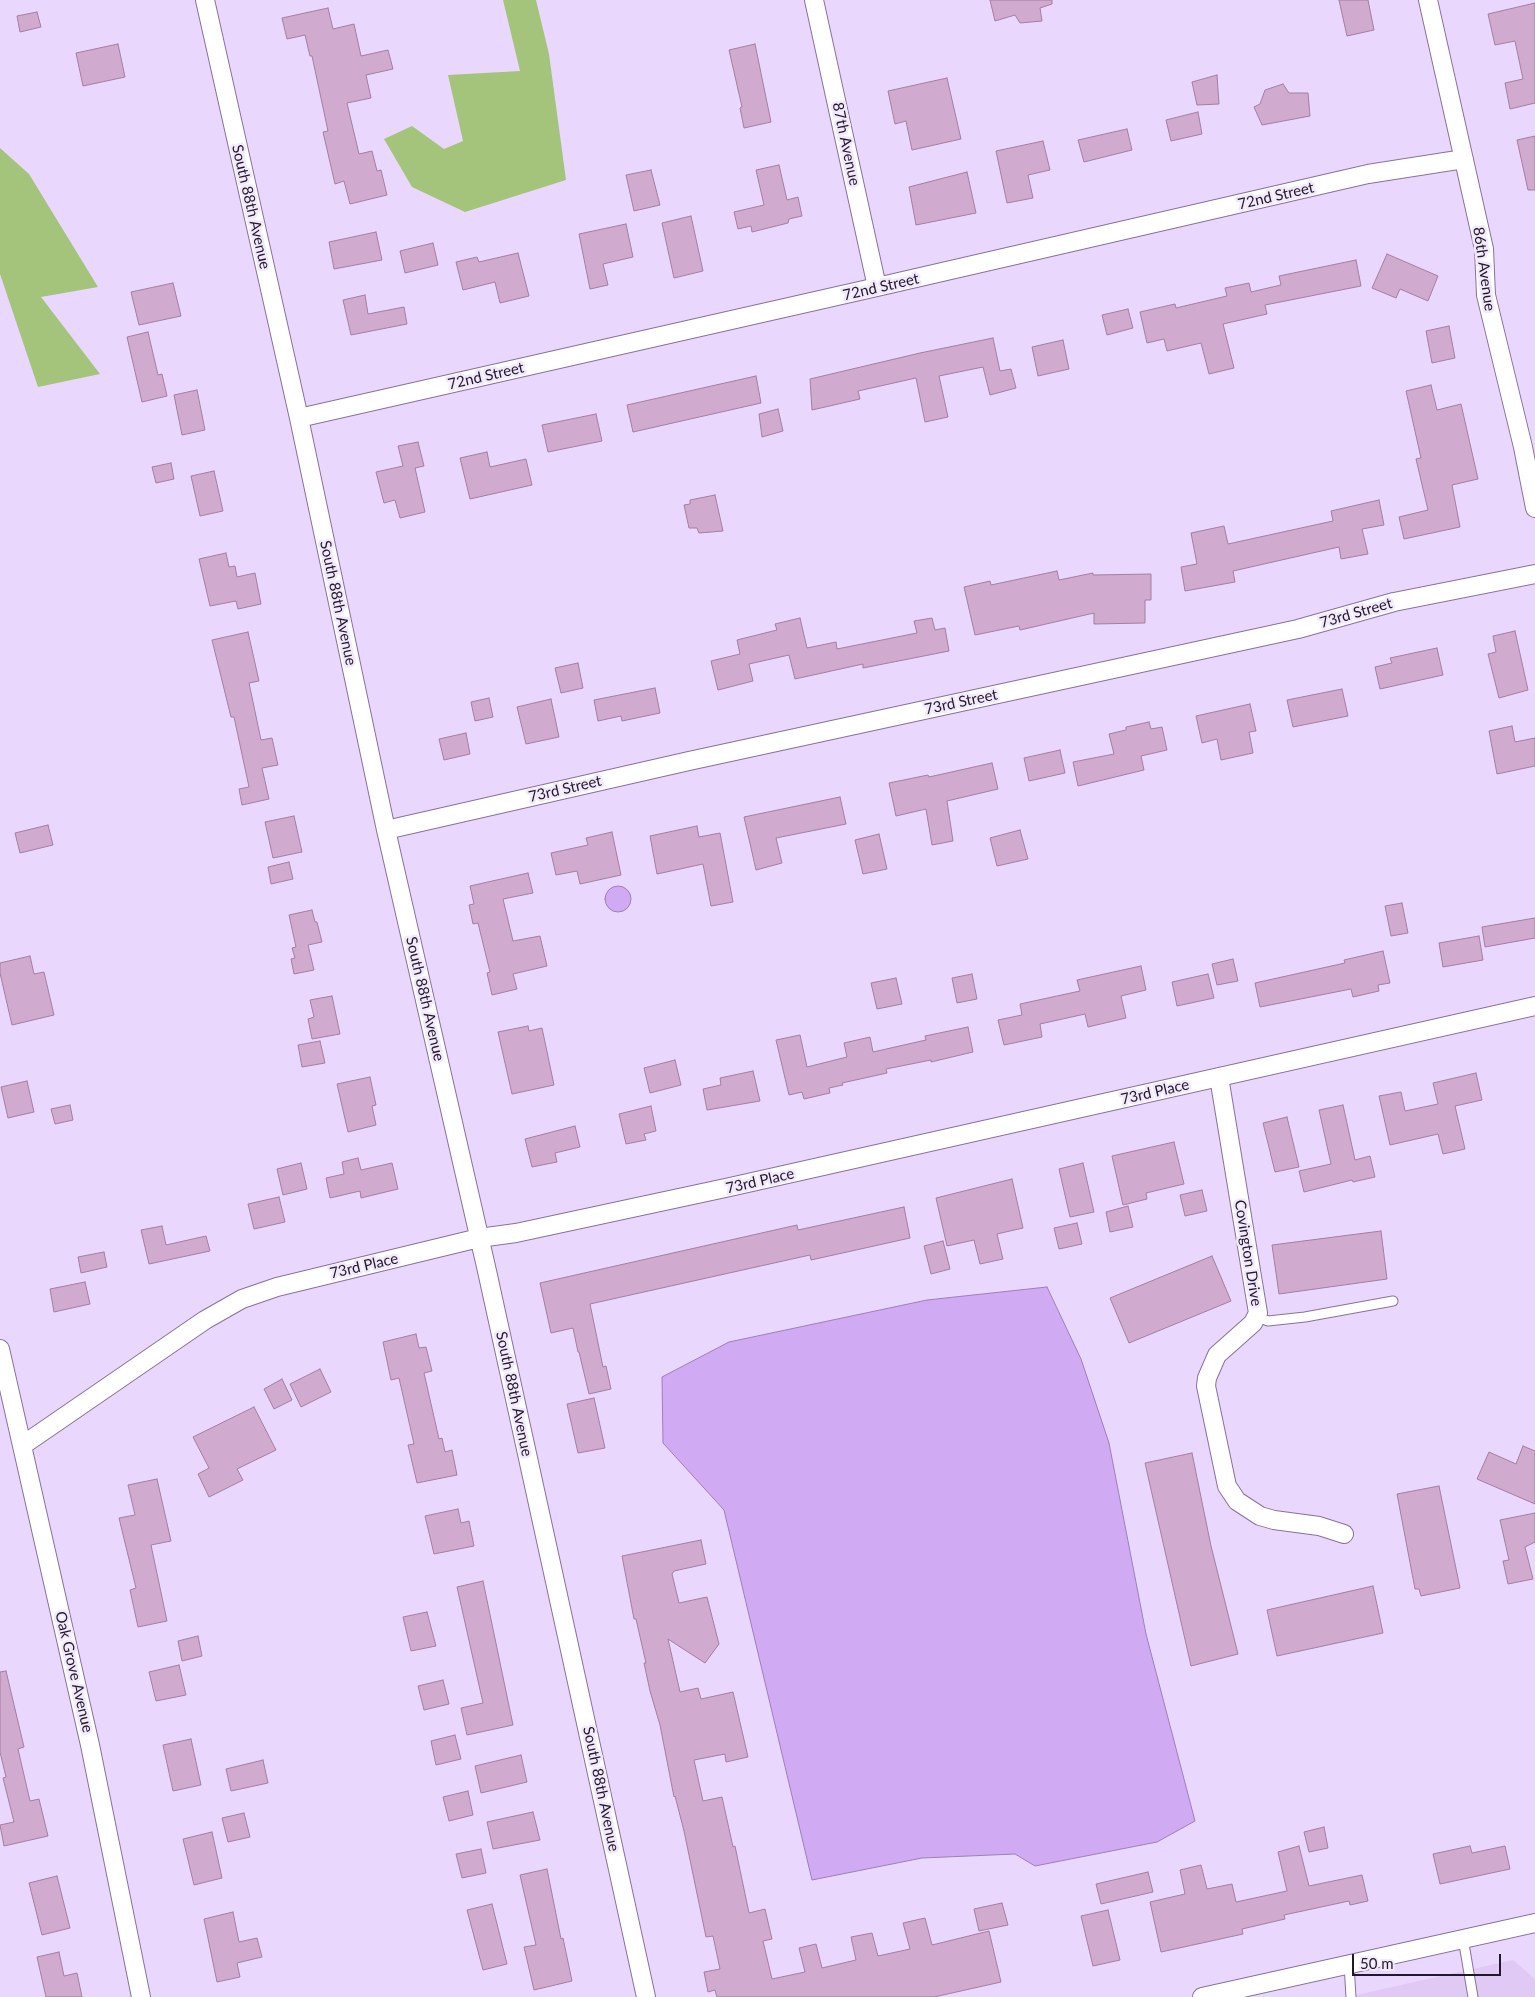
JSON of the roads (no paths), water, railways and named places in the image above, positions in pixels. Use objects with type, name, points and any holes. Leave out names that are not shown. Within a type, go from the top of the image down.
[{"type":"street","name":"South 88th Avenue","points":[[205,0],[299,418],[386,830],[479,1238],[646,1997]]},
{"type":"street","name":"87th Avenue","points":[[814,0],[877,288]]},
{"type":"street","name":"86th Avenue","points":[[1428,0],[1484,249],[1486,295],[1523,447],[1535,508]]},
{"type":"street","name":"72nd Street","points":[[299,418],[877,288],[1368,174],[1464,159]]},
{"type":"street","name":"73rd Street","points":[[386,830],[708,757],[1298,629],[1394,602],[1535,574]]},
{"type":"street","name":"73rd Place","points":[[23,1445],[205,1320],[242,1299],[277,1287],[479,1238],[516,1233],[705,1193],[1535,1006]]},
{"type":"street","name":"Covington Drive","points":[[1219,1077],[1257,1304],[1257,1317],[1246,1331],[1224,1347],[1217,1355],[1206,1378],[1206,1386],[1227,1486],[1238,1501],[1260,1516],[1274,1520],[1319,1526],[1344,1534]]},
{"type":"street","name":"Oak Grove Avenue","points":[[1,1360],[23,1445],[90,1746],[141,1997]]},
{"type":"street","points":[[1202,1997],[1535,1922]]},
{"type":"lane","points":[[1257,1317],[1268,1321],[1305,1317],[1393,1301]]},
{"type":"lane","points":[[1463,1938],[1472,1997]]},
{"type":"lane","points":[[1350,1964],[1351,1997]]}]
